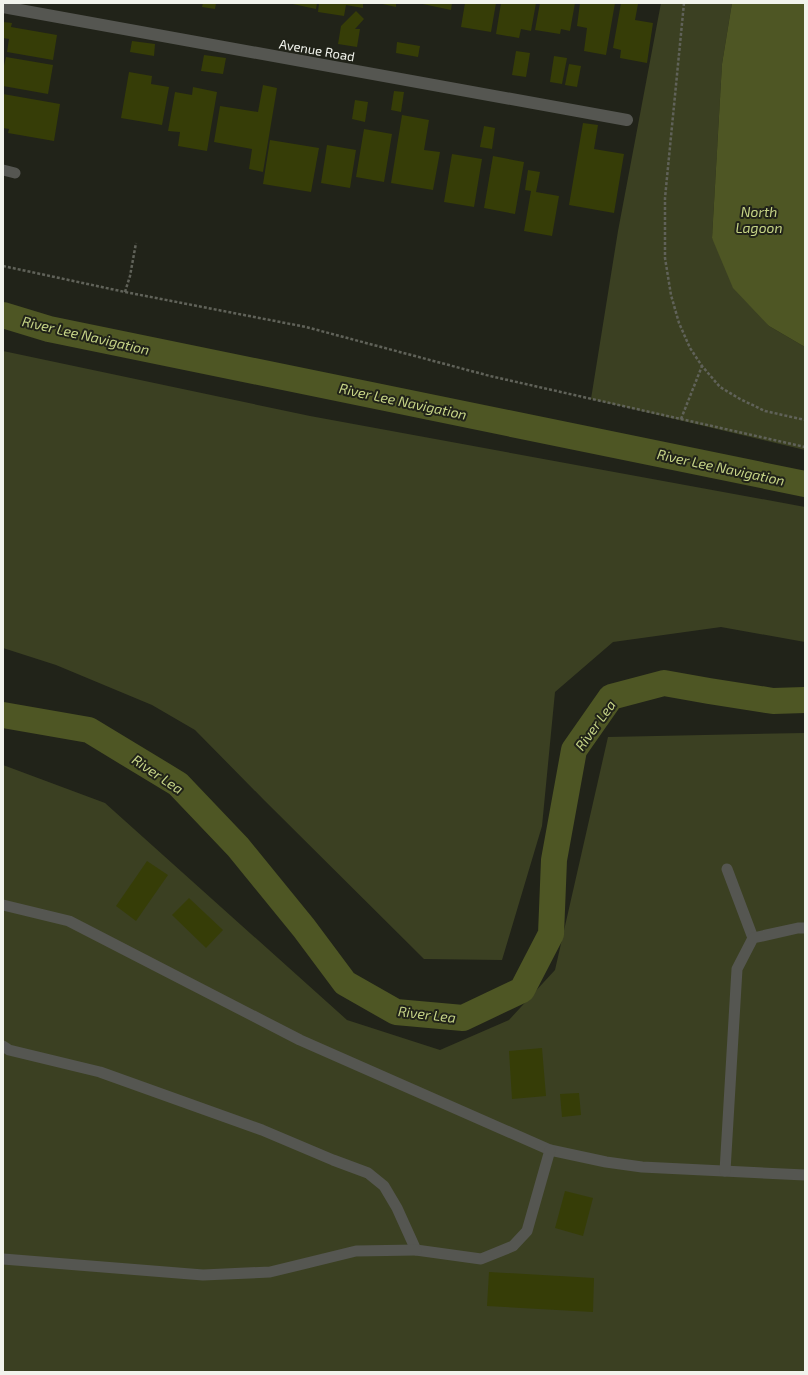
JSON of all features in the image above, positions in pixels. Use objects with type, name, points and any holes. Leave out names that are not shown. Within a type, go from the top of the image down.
[{"type":"street","name":"Avenue Road","points":[[3,6],[627,120]]},
{"type":"lane","points":[[3,170],[15,173]]},
{"type":"lane","points":[[727,869],[753,938]]},
{"type":"lane","points":[[3,905],[69,921],[300,1040],[550,1150],[606,1162],[642,1167],[805,1175]]},
{"type":"lane","points":[[725,1171],[736,969],[753,938],[798,928],[805,928]]},
{"type":"lane","points":[[3,1046],[9,1050],[100,1072],[262,1130],[332,1160],[368,1173],[384,1186],[397,1208],[416,1250]]},
{"type":"lane","points":[[3,1259],[203,1275],[270,1272],[356,1251],[416,1250],[481,1259],[513,1246],[527,1230],[550,1150]]},
{"type":"path","points":[[684,3],[665,198],[665,258],[671,295],[690,348],[702,366],[720,387],[765,412],[805,420]]},
{"type":"path","points":[[125,292],[130,276],[136,243]]},
{"type":"path","points":[[3,266],[125,292],[306,327],[490,376],[805,447]]},
{"type":"path","points":[[681,419],[702,366]]},
{"type":"shaded area","points":[[661,3],[732,3],[722,64],[712,238],[769,326],[805,347],[805,450],[591,399],[618,231]]},
{"type":"shaded area","points":[[3,351],[310,416],[805,507],[805,642],[721,627],[613,642],[555,692],[542,826],[502,960],[424,959],[195,730],[152,705],[56,665],[3,648]]},
{"type":"shaded area","points":[[805,733],[805,1372],[3,1372],[3,765],[105,803],[347,1020],[440,1050],[509,1020],[555,970],[608,737]]},
{"type":"water","name":"North Lagoon","points":[[732,3],[805,3],[805,347],[769,326],[733,288],[712,238],[722,64]]},
{"type":"building","points":[[203,3],[216,3],[215,9],[202,7]]},
{"type":"building","points":[[288,3],[317,3],[316,9]]},
{"type":"building","points":[[319,3],[363,3],[363,8],[346,5],[344,16],[318,12]]},
{"type":"building","points":[[378,3],[396,3],[396,7]]},
{"type":"building","points":[[418,3],[452,3],[451,10]]},
{"type":"building","points":[[465,3],[496,3],[491,32],[461,27]]},
{"type":"building","points":[[501,3],[536,3],[531,31],[521,29],[519,38],[496,34]]},
{"type":"building","points":[[540,3],[575,3],[570,31],[561,29],[560,34],[535,30]]},
{"type":"building","points":[[580,3],[615,3],[606,55],[584,51],[587,28],[577,26]]},
{"type":"building","points":[[621,3],[638,4],[635,20],[653,23],[647,63],[620,58],[621,50],[613,48]]},
{"type":"building","points":[[356,11],[364,19],[355,29],[360,29],[357,47],[338,44],[341,26]]},
{"type":"building","points":[[3,22],[12,23],[11,27],[57,35],[53,60],[7,52],[9,39],[3,38]]},
{"type":"building","points":[[132,41],[155,44],[154,56],[130,52]]},
{"type":"building","points":[[397,42],[420,46],[418,57],[396,53]]},
{"type":"building","points":[[516,51],[530,53],[526,77],[512,75]]},
{"type":"building","points":[[204,55],[226,58],[223,74],[201,71]]},
{"type":"building","points":[[554,56],[567,58],[562,84],[550,82]]},
{"type":"building","points":[[6,57],[53,65],[48,94],[3,86],[3,70]]},
{"type":"building","points":[[569,64],[581,66],[577,87],[565,85]]},
{"type":"building","points":[[129,72],[152,76],[151,84],[169,87],[162,125],[121,118]]},
{"type":"building","points":[[263,85],[277,88],[263,172],[249,169],[252,149],[214,142],[220,106],[258,112]]},
{"type":"building","points":[[193,87],[217,92],[207,151],[178,146],[180,132],[168,131],[175,92],[192,95]]},
{"type":"building","points":[[394,91],[404,92],[401,112],[391,110]]},
{"type":"building","points":[[3,94],[60,104],[54,141],[8,133],[9,129],[3,128]]},
{"type":"building","points":[[355,100],[368,102],[365,122],[352,119]]},
{"type":"building","points":[[402,115],[429,120],[424,150],[440,152],[433,190],[391,183]]},
{"type":"building","points":[[583,123],[598,125],[594,149],[624,154],[614,213],[569,205]]},
{"type":"building","points":[[484,126],[495,128],[492,149],[480,147]]},
{"type":"building","points":[[364,129],[392,134],[384,182],[356,177]]},
{"type":"building","points":[[270,140],[319,148],[311,192],[263,184]]},
{"type":"building","points":[[327,145],[356,150],[350,188],[321,183]]},
{"type":"building","points":[[452,154],[482,159],[474,207],[444,202]]},
{"type":"building","points":[[493,156],[524,162],[515,214],[484,208]]},
{"type":"building","points":[[528,170],[540,172],[536,192],[559,196],[552,236],[524,231],[531,191],[525,190]]},
{"type":"building","points":[[147,861],[168,875],[136,921],[116,906]]},
{"type":"building","points":[[189,898],[223,930],[206,948],[172,915]]},
{"type":"building","points":[[542,1048],[546,1096],[512,1099],[509,1051]]},
{"type":"building","points":[[579,1093],[581,1115],[562,1117],[560,1094]]},
{"type":"building","points":[[565,1191],[593,1198],[583,1236],[555,1228]]},
{"type":"building","points":[[489,1272],[594,1278],[593,1312],[487,1306]]},
{"type":"waterway","name":"River Lee Navigation","points":[[3,315],[49,329],[805,484]]},
{"type":"waterway","name":"River Lea","points":[[3,715],[89,730],[178,784],[238,847],[304,928],[345,983],[396,1012],[463,1018],[522,990],[551,934],[554,860],[574,750],[611,697],[664,683],[773,701],[805,700]]}]
